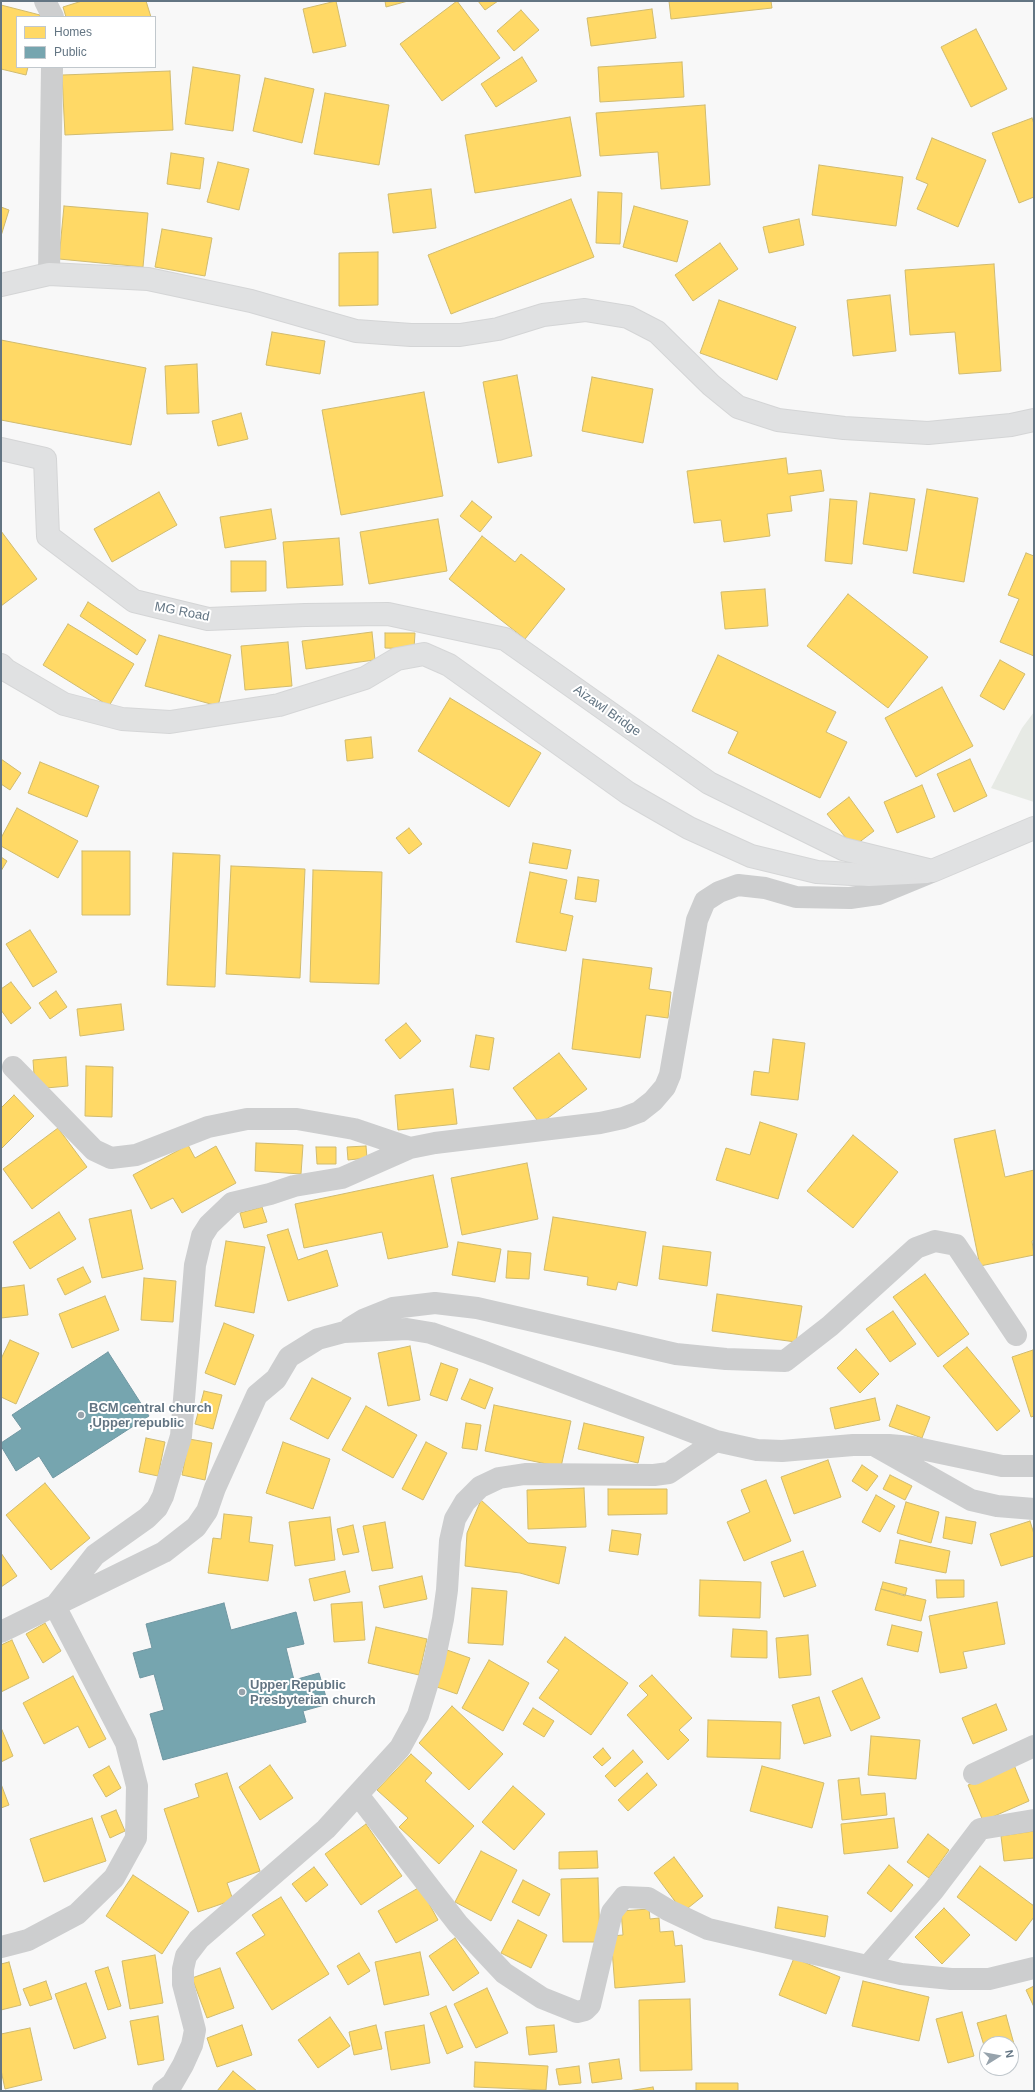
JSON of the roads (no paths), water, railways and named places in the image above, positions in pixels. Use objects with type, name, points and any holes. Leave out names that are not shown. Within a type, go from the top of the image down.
[{"type":"main road","points":[[1,285],[49,274],[148,279],[251,301],[356,331],[411,335],[460,335],[498,329],[544,315],[585,310],[628,317],[656,332],[711,385],[738,407],[778,420],[844,428],[928,433],[1011,425],[1034,420]]},
{"type":"main road","name":"MG Road","points":[[1,449],[45,459],[48,536],[134,601],[208,619],[305,615],[388,614],[505,639]]},
{"type":"main road","name":"Aizawl Bridge","points":[[505,639],[709,784],[843,849],[932,871]]},
{"type":"main road","points":[[1,665],[6,670],[64,704],[122,719],[170,722],[279,705],[365,678],[397,659],[424,654],[449,665],[628,793],[689,828],[751,856],[818,872],[869,876],[932,871],[1034,828]]},
{"type":"street","points":[[45,1],[52,16]]},
{"type":"street","points":[[49,274],[52,68]]},
{"type":"street","points":[[55,1606],[95,1555],[147,1518],[157,1508],[163,1496],[181,1436],[198,1249],[202,1236],[209,1225],[232,1203],[270,1194],[294,1186],[342,1178],[410,1148],[435,1143],[600,1123],[639,1112],[653,1101],[664,1087],[670,1075],[697,920],[705,901],[719,892],[738,885],[765,888],[796,897],[850,898],[878,894],[932,871]]},
{"type":"street","points":[[14,1066],[94,1150],[111,1158],[136,1155],[208,1127],[247,1119],[297,1119],[347,1128],[410,1148]]},
{"type":"street","points":[[344,1332],[363,1320],[393,1308],[435,1303],[477,1308],[676,1354],[726,1359],[785,1361],[830,1326],[916,1248],[935,1241],[956,1245],[1016,1334]]},
{"type":"street","points":[[1,1632],[164,1552],[196,1527],[207,1511],[215,1488],[257,1395],[276,1378],[289,1357],[318,1339],[344,1332],[407,1329],[431,1333],[485,1352],[716,1441],[756,1450],[782,1451],[873,1445],[912,1447],[1002,1466],[1034,1466]]},
{"type":"street","points":[[163,2091],[172,2084],[183,2065],[192,2045],[195,2030],[183,1984],[183,1969],[186,1956],[199,1939],[326,1829],[400,1748],[418,1715],[434,1662],[443,1619],[447,1590],[450,1541],[455,1519],[465,1502],[480,1487],[499,1478],[525,1474],[654,1475],[669,1473],[716,1441]]},
{"type":"street","points":[[873,1445],[971,1500],[997,1506],[1034,1509]]},
{"type":"street","points":[[1,1947],[28,1940],[77,1914],[114,1878],[136,1838],[138,1786],[126,1743],[55,1606]]},
{"type":"street","points":[[974,1774],[1034,1746]]},
{"type":"street","points":[[358,1795],[458,1924],[504,1973],[542,1998],[577,2012],[585,2010],[590,2005],[612,1912],[624,1898],[648,1898],[668,1910],[708,1929],[901,1974],[952,1979],[989,1979],[1034,1968]]},
{"type":"street","points":[[868,1966],[933,1892],[980,1829],[1034,1820]]},
{"type":"place","name":"BCM central church ,Upper republic","points":[[81,1415]]},
{"type":"place","name":"Upper Republic Presbyterian church","points":[[242,1692]]}]
